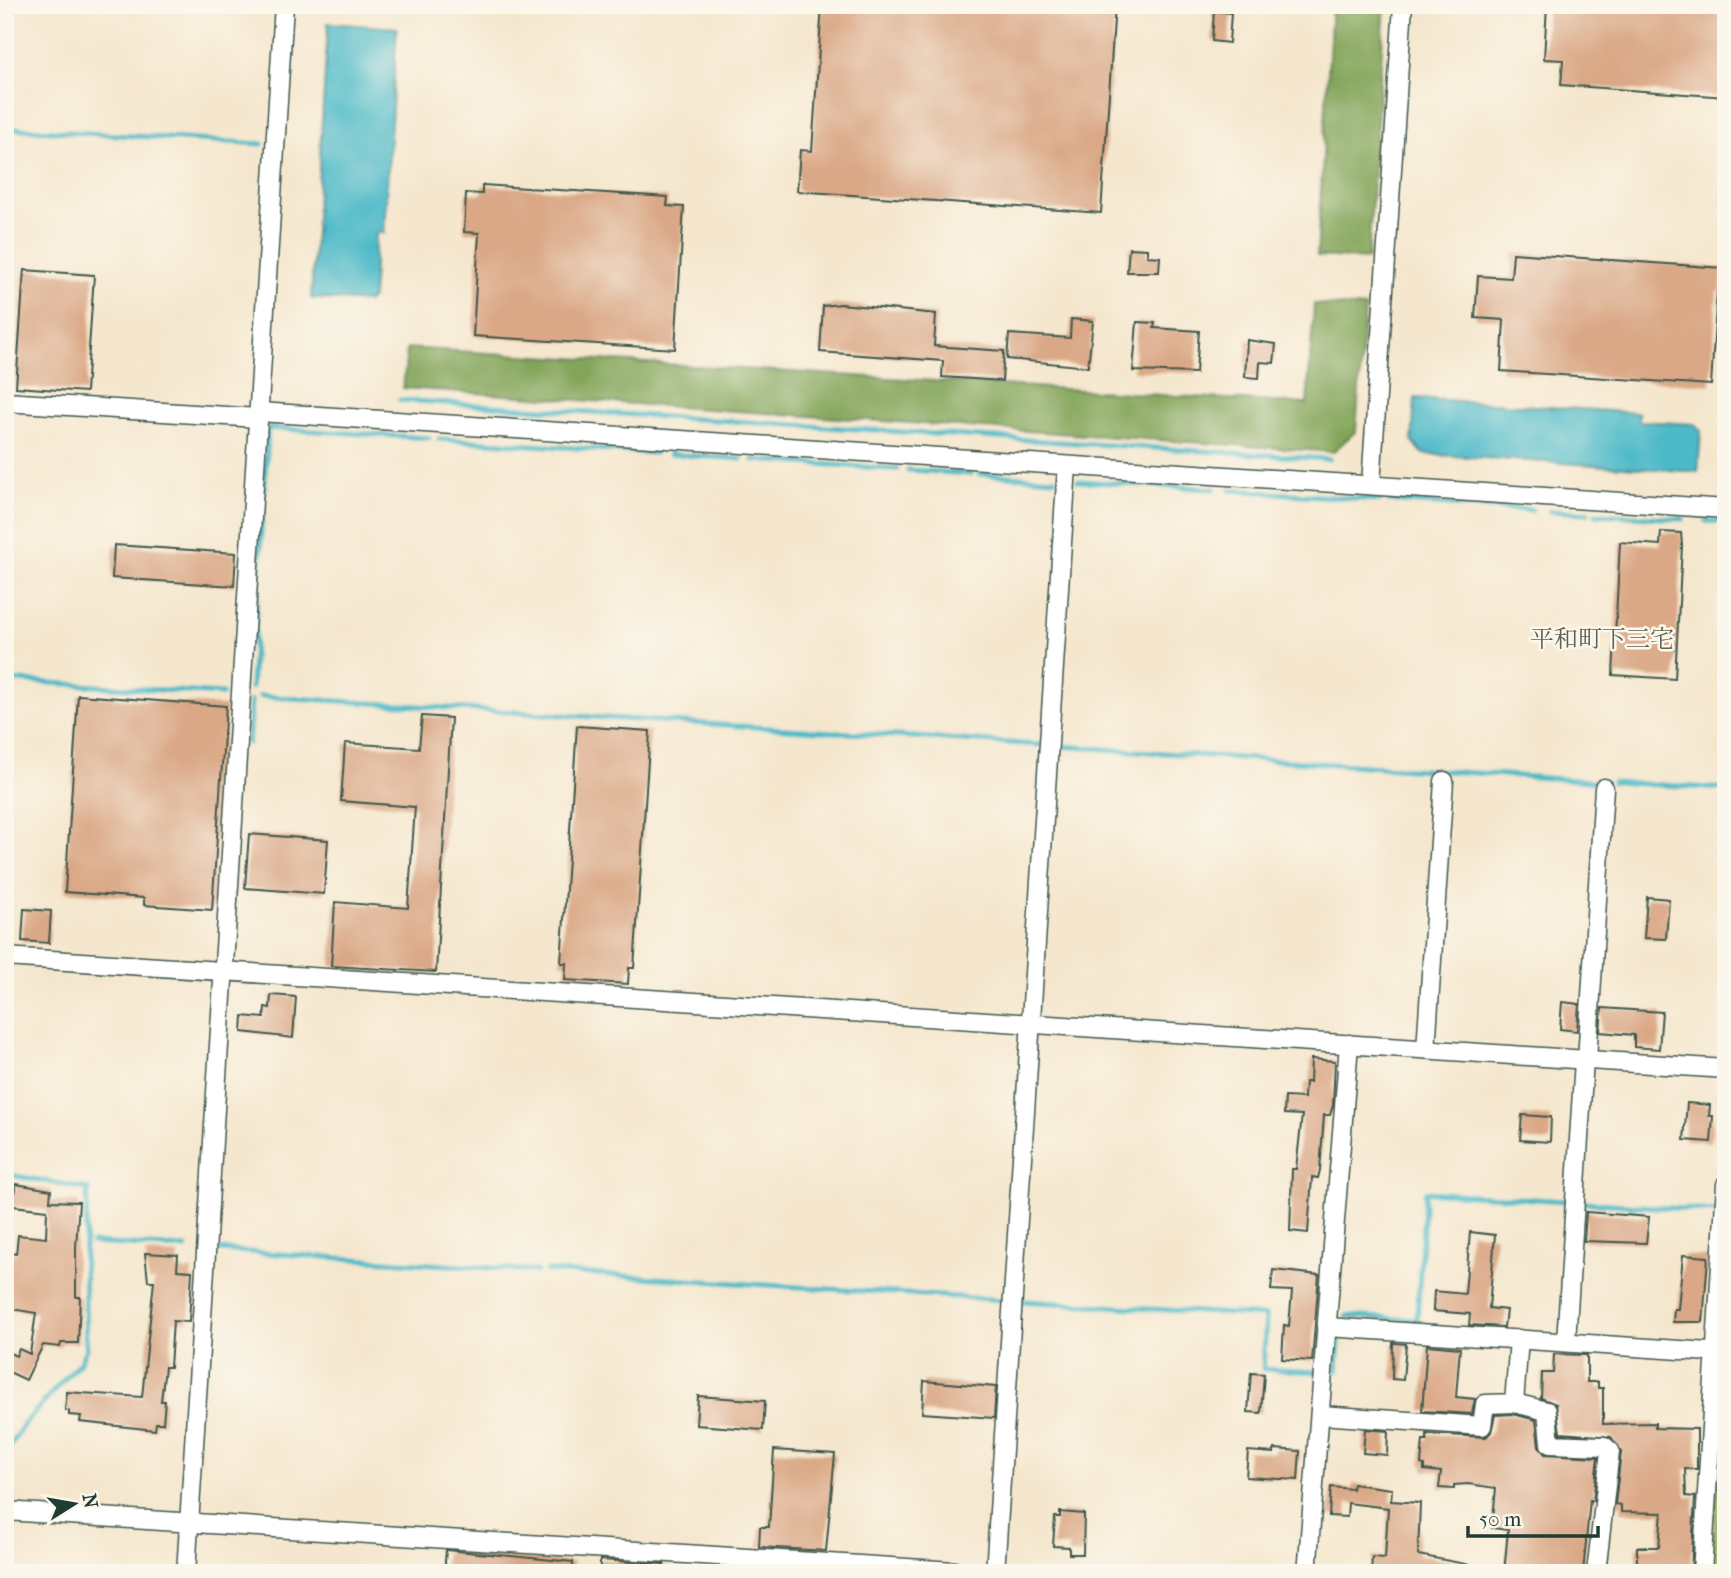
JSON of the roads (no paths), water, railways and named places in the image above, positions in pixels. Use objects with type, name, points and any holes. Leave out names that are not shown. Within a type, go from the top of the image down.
[{"type":"street","points":[[186,1573],[284,5]]},
{"type":"street","points":[[1371,485],[1403,5]]},
{"type":"street","points":[[5,402],[258,415],[1726,509]]},
{"type":"street","points":[[995,1573],[1067,466]]},
{"type":"street","points":[[1426,1049],[1444,781]]},
{"type":"street","points":[[1566,1342],[1604,788]]},
{"type":"street","points":[[5,957],[1726,1069]]},
{"type":"street","points":[[1307,1573],[1349,1044]]},
{"type":"street","points":[[1702,1573],[1721,1353],[1726,1184]]},
{"type":"street","points":[[1327,1327],[1721,1353]]},
{"type":"street","points":[[1514,1403],[1519,1339]]},
{"type":"street","points":[[1320,1415],[1482,1426],[1485,1404],[1514,1403],[1548,1411],[1550,1444],[1604,1446],[1610,1451],[1596,1573]]},
{"type":"street","points":[[5,1511],[986,1573]]},
{"type":"water","points":[[328,23],[397,28],[384,233],[376,233],[372,298],[368,302],[311,298]]},
{"type":"water","points":[[1415,398],[1639,413],[1639,421],[1695,424],[1701,431],[1698,472],[1423,454],[1412,441]]},
{"type":"waterway","points":[[5,128],[262,144]]},
{"type":"waterway","points":[[400,400],[1329,459]]},
{"type":"waterway","points":[[251,688],[268,428],[429,438]]},
{"type":"waterway","points":[[439,439],[654,453]]},
{"type":"waterway","points":[[670,454],[741,459]]},
{"type":"waterway","points":[[753,460],[897,469]]},
{"type":"waterway","points":[[908,470],[971,474]]},
{"type":"waterway","points":[[979,474],[1055,479]]},
{"type":"waterway","points":[[1078,481],[1214,489]]},
{"type":"waterway","points":[[1230,490],[1380,500]]},
{"type":"waterway","points":[[1389,501],[1532,510]]},
{"type":"waterway","points":[[1550,511],[1588,513]]},
{"type":"waterway","points":[[1596,514],[1683,519]]},
{"type":"waterway","points":[[1706,521],[1726,522]]},
{"type":"waterway","points":[[5,680],[222,694]]},
{"type":"waterway","points":[[260,696],[1040,745]]},
{"type":"waterway","points":[[248,743],[251,701]]},
{"type":"waterway","points":[[1059,746],[1442,771]]},
{"type":"waterway","points":[[1446,771],[1605,782]]},
{"type":"waterway","points":[[1613,782],[1726,789]]},
{"type":"waterway","points":[[5,1174],[88,1189],[84,1260],[86,1349],[80,1362],[24,1424],[5,1454]]},
{"type":"waterway","points":[[1347,1316],[1417,1320],[1425,1192],[1566,1201]]},
{"type":"waterway","points":[[1580,1202],[1716,1211]]},
{"type":"waterway","points":[[92,1243],[186,1248]]},
{"type":"waterway","points":[[219,1250],[537,1271]]},
{"type":"waterway","points":[[546,1271],[1005,1300]]},
{"type":"waterway","points":[[1023,1301],[1266,1316],[1263,1369],[1317,1372]]},
{"type":"waterway","points":[[1337,1371],[1339,1340]]},
{"type":"district","name":"平和町下三宅","points":[[1602,639]]}]
